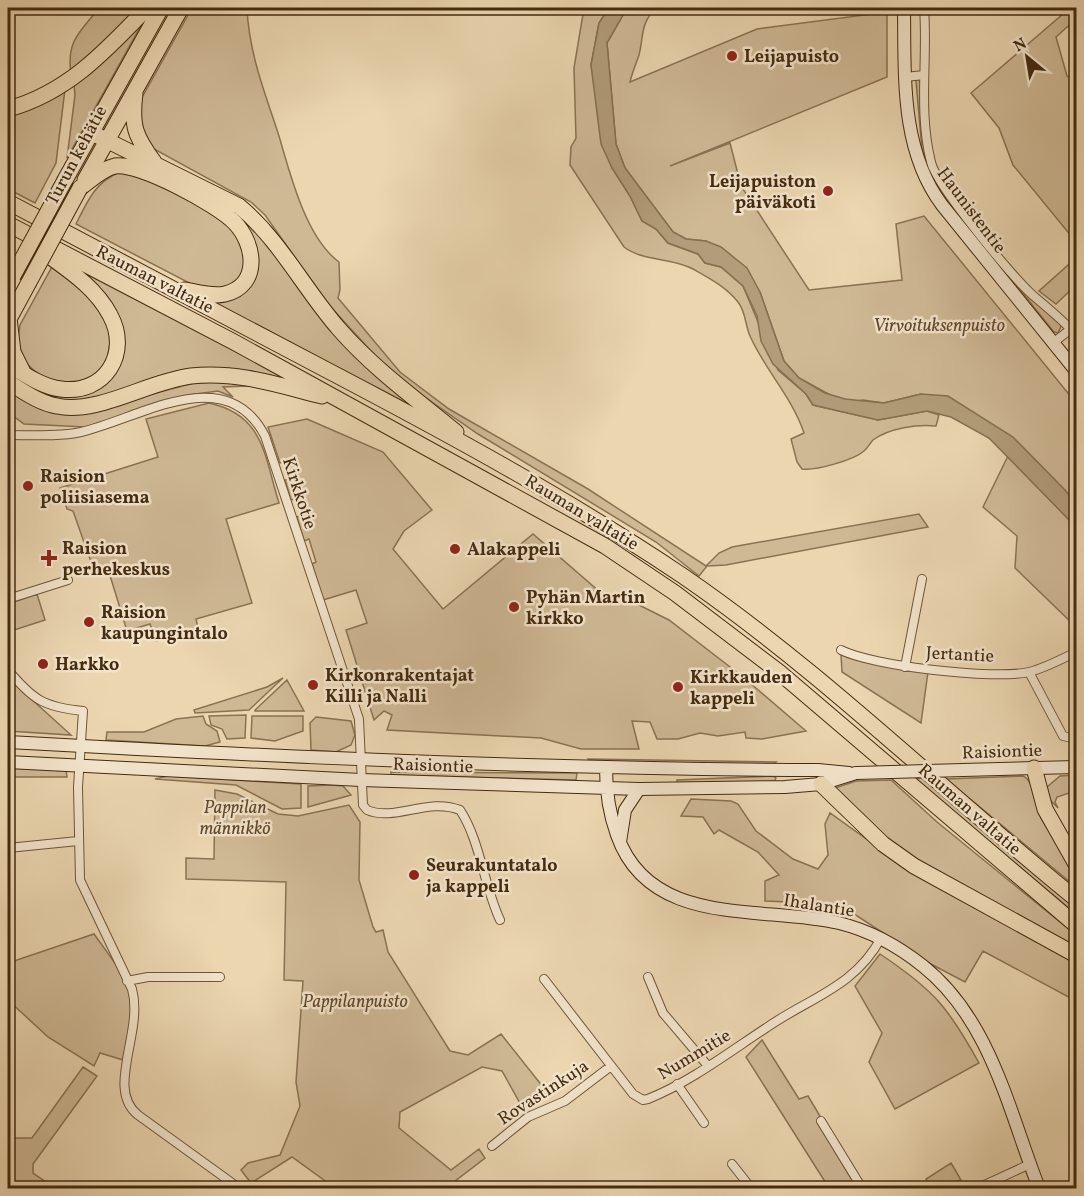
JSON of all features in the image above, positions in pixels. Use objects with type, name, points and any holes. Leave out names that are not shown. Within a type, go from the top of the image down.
[{"type":"highway","points":[[8,109],[43,96],[80,74],[147,8]]},
{"type":"highway","name":"Turun kehätie","points":[[10,280],[161,8]]},
{"type":"highway","name":"Turun kehätie","points":[[8,320],[135,87],[181,8]]},
{"type":"highway","points":[[135,87],[134,127],[138,139],[156,165]]},
{"type":"highway","points":[[92,133],[235,203],[255,219],[283,254],[311,296],[364,355],[484,455]]},
{"type":"highway","points":[[80,188],[104,170],[116,166],[129,166],[184,192],[223,213],[233,222],[249,245],[252,257],[249,273],[242,285],[218,295],[172,288]]},
{"type":"highway","name":"Rauman valtatie","points":[[8,202],[547,488],[687,579],[791,658],[995,833],[1077,899]]},
{"type":"highway","points":[[8,224],[78,278],[96,295],[110,315],[118,341],[116,359],[111,370],[89,387],[75,390],[54,388],[8,364]]},
{"type":"highway","name":"Rauman valtatie","points":[[8,224],[345,402],[595,540],[675,593],[779,672],[1077,925]]},
{"type":"highway","points":[[8,320],[13,352],[24,374]]},
{"type":"highway","points":[[8,382],[39,400],[67,408],[88,405],[178,378],[213,375],[260,380],[345,402]]},
{"type":"highway","points":[[1034,768],[1044,809],[1077,864]]},
{"type":"highway","points":[[821,784],[884,844],[914,866],[1077,955]]},
{"type":"main road","name":"Haunistentie","points":[[904,8],[906,77],[915,152],[924,178],[942,205],[1077,370]]},
{"type":"main road","name":"Raisiontie","points":[[8,742],[361,760],[606,769],[818,770],[856,773],[1077,767]]},
{"type":"main road","name":"Raisiontie","points":[[8,762],[361,780],[639,789],[732,790],[821,784],[856,773]]},
{"type":"main road","name":"Ihalantie","points":[[606,769],[606,788],[611,819],[620,843],[632,865],[661,891],[683,901],[762,914],[824,920],[852,927],[881,938],[909,955],[938,979],[972,1021],[988,1054],[1039,1188]]},
{"type":"main road","points":[[620,843],[625,810],[639,789]]},
{"type":"street","name":"Haunistentie","points":[[924,8],[924,75],[930,156],[939,182],[1023,285],[1074,332]]},
{"type":"street","points":[[906,77],[924,75]]},
{"type":"street","points":[[1054,342],[1074,332]]},
{"type":"street","name":"Kirkkotie","points":[[8,435],[79,433],[195,397],[219,396],[229,399],[253,415],[265,435],[314,590],[340,656],[358,719],[363,805],[375,814],[440,805],[460,810],[469,827],[490,895],[501,920]]},
{"type":"street","points":[[904,667],[922,579]]},
{"type":"street","points":[[8,599],[68,580]]},
{"type":"street","name":"Jertantie","points":[[841,650],[852,656],[904,667],[978,672],[1029,672],[1077,652]]},
{"type":"street","points":[[8,670],[25,691],[44,704],[56,708],[83,711],[79,764],[78,841],[82,890],[128,981],[136,1006],[122,1088],[126,1104],[239,1188]]},
{"type":"street","points":[[1029,672],[1063,736],[1077,739]]},
{"type":"street","points":[[8,848],[78,841]]},
{"type":"street","name":"Nummitie","points":[[544,980],[633,1094],[643,1100],[708,1066],[847,979],[871,957],[881,938]]},
{"type":"street","points":[[128,981],[148,976],[220,977]]},
{"type":"street","points":[[648,977],[663,1013],[708,1066]]},
{"type":"street","name":"Rovastinkuja","points":[[492,1146],[528,1117],[566,1101],[611,1066]]},
{"type":"street","points":[[677,1084],[704,1123]]},
{"type":"street","points":[[821,1121],[862,1188]]},
{"type":"street","points":[[732,1164],[751,1188]]},
{"type":"street","points":[[978,1188],[1030,1164]]},
{"type":"green space","points":[[99,8],[140,8],[71,74],[73,45],[80,31]]},
{"type":"green space","points":[[192,8],[247,8],[254,57],[294,186],[317,238],[339,262],[338,298],[400,372],[449,409],[588,489],[706,566],[719,553],[732,547],[919,514],[928,527],[726,565],[707,566],[699,576],[656,542],[478,434],[393,375],[328,304],[265,215],[251,202],[154,149],[140,130],[140,101]]},
{"type":"green space","points":[[584,8],[609,8],[599,23],[591,65],[612,168],[630,196],[642,221],[656,229],[668,243],[698,254],[705,263],[721,267],[743,286],[778,370],[806,394],[813,405],[878,420],[927,411],[939,415],[936,426],[912,426],[895,430],[873,440],[864,451],[852,458],[825,467],[802,469],[797,462],[791,439],[804,433],[793,407],[756,348],[738,302],[723,287],[685,265],[640,255],[624,247],[570,165],[571,147],[576,138],[574,68]]},
{"type":"green space","name":"Virvoituksenpuisto","points":[[627,8],[657,8],[645,24],[639,55],[630,82],[757,29],[887,12],[887,77],[670,166],[730,143],[741,186],[809,290],[902,280],[896,224],[924,216],[1076,403],[1076,504],[1049,477],[921,394],[884,403],[863,400],[845,403],[799,378],[784,361],[760,292],[706,241],[686,239],[673,232],[625,168],[616,144],[607,43]]},
{"type":"green space","points":[[1070,8],[1076,8],[1076,19],[1056,37],[1067,76],[1076,82],[1076,242],[1013,165],[999,128],[971,93]]},
{"type":"green space","points":[[148,13],[67,158],[75,95],[74,84]]},
{"type":"green space","points":[[920,78],[932,173],[937,183],[1062,324],[1058,333],[1054,332],[935,185],[922,149],[916,81]]},
{"type":"green space","points":[[65,89],[56,163],[35,203],[8,189],[8,113]]},
{"type":"green space","points":[[120,172],[133,172],[228,221],[248,256],[239,281],[222,289],[193,285],[76,224],[98,187]]},
{"type":"green space","points":[[177,182],[244,217],[428,414],[210,301],[227,298],[255,249]]},
{"type":"green space","points":[[1076,258],[1076,285],[1056,304],[1039,291]]},
{"type":"green space","points":[[53,265],[97,303],[112,333],[105,370],[80,385],[44,380],[23,360],[18,339],[20,325]]},
{"type":"green space","points":[[79,270],[299,385],[228,371],[72,405],[34,392],[75,397],[97,390],[107,382],[123,358]]},
{"type":"green space","points":[[233,381],[248,386],[223,387],[233,397],[218,391],[188,395],[86,427],[24,424],[8,412],[8,388],[44,410],[141,397],[194,383]]},
{"type":"green space","points":[[209,403],[241,417],[251,427],[265,453],[279,503],[226,519],[252,603],[196,619],[198,628],[156,641],[150,624],[127,631],[108,569],[95,573],[73,511],[67,509],[60,488],[158,457],[146,419]]},
{"type":"green space","points":[[307,419],[383,452],[432,510],[404,531],[393,549],[443,609],[533,534],[600,592],[633,602],[669,620],[743,677],[806,731],[762,739],[746,738],[745,732],[718,736],[700,733],[678,739],[657,739],[650,722],[632,721],[639,749],[581,749],[541,738],[387,730],[392,715],[384,711],[374,720],[346,630],[367,623],[356,590],[323,600],[312,564],[316,562],[309,539],[304,541],[297,517],[301,515],[296,499],[291,500],[285,480],[290,479],[285,462],[280,463],[268,427]]},
{"type":"green space","points":[[1008,456],[1076,527],[1076,627],[1015,568],[1017,536],[983,507]]},
{"type":"green space","points":[[37,594],[45,620],[8,632],[8,604]]},
{"type":"green space","points":[[841,655],[908,671],[928,672],[921,723],[842,672]]},
{"type":"green space","points":[[8,678],[71,735],[8,731]]},
{"type":"green space","points":[[283,678],[249,710],[195,713],[194,710],[267,687]]},
{"type":"green space","points":[[287,680],[304,711],[255,711],[255,710]]},
{"type":"green space","points":[[246,715],[245,738],[227,739],[222,729],[211,725],[209,716]]},
{"type":"green space","points":[[203,716],[206,724],[217,731],[220,742],[205,746],[106,740],[107,732],[144,732],[176,719]]},
{"type":"green space","points":[[252,716],[303,716],[303,731],[275,741],[251,738]]},
{"type":"green space","points":[[316,717],[351,721],[355,735],[351,745],[336,752],[311,750],[310,723]]},
{"type":"green space","points":[[588,759],[776,762],[772,765],[589,762]]},
{"type":"green space","points":[[8,768],[66,770],[67,777],[8,777]]},
{"type":"green space","points":[[391,772],[577,773],[576,780],[391,775]]},
{"type":"green space","points":[[1076,775],[1076,795],[1069,793],[1057,797],[1055,802],[1058,808],[1048,798],[1047,787],[1060,776]]},
{"type":"green space","points":[[168,776],[301,784],[301,808],[282,809],[236,785],[155,779]]},
{"type":"green space","points":[[773,776],[776,778],[774,782],[677,784],[677,780]]},
{"type":"green space","points":[[1023,776],[1030,783],[1041,818],[1068,860],[1076,887],[946,779]]},
{"type":"green space","points":[[922,778],[1076,908],[1076,914],[915,779]]},
{"type":"green space","points":[[891,780],[937,822],[1076,935],[1076,949],[931,870],[887,840],[835,788],[856,781]]},
{"type":"green space","points":[[308,786],[343,786],[351,795],[308,807]]},
{"type":"green space","points":[[215,790],[237,794],[278,814],[298,816],[349,805],[360,822],[359,880],[373,927],[376,932],[383,930],[388,952],[450,1051],[468,1055],[501,1034],[543,1087],[521,1105],[502,1071],[482,1067],[400,1112],[399,1128],[451,1170],[479,1149],[485,1158],[446,1188],[335,1188],[292,1157],[251,1183],[241,1170],[248,1163],[280,1155],[300,1106],[296,1082],[303,981],[284,980],[286,882],[186,879],[186,858],[214,859]]},
{"type":"green space","points":[[691,799],[731,801],[738,804],[756,831],[793,859],[818,869],[828,855],[825,824],[830,813],[886,853],[1076,962],[1076,1001],[983,951],[965,982],[929,963],[839,904],[765,901],[765,881],[779,875],[758,852],[719,830],[714,834],[703,817],[681,816]]},
{"type":"green space","points":[[94,934],[123,976],[130,995],[132,1011],[123,1060],[100,1053],[94,1066],[48,1037],[8,1000],[8,963]]},
{"type":"green space","points":[[880,954],[914,978],[938,1001],[958,1027],[979,1063],[895,1109],[869,1062],[882,1033],[855,986]]},
{"type":"green space","points":[[762,1040],[799,1099],[808,1096],[820,1116],[817,1122],[857,1188],[829,1188],[746,1057]]},
{"type":"green space","points":[[83,1067],[97,1076],[33,1164],[33,1173],[55,1188],[8,1188],[8,1138],[32,1138]]},
{"type":"green space","points":[[951,1163],[961,1180],[931,1187],[926,1179]]},
{"type":"shaded area","points":[[609,8],[627,8],[607,43],[616,144],[625,168],[673,232],[686,239],[706,241],[721,247],[747,268],[760,292],[784,361],[799,378],[825,393],[845,399],[884,403],[921,394],[948,396],[1013,437],[1065,490],[1076,504],[1076,527],[989,438],[951,417],[927,411],[878,420],[813,405],[806,394],[773,364],[761,341],[757,316],[743,286],[721,267],[705,263],[698,254],[668,243],[656,229],[642,221],[601,144],[591,65],[599,23]]},
{"type":"place","name":"Leijapuisto","points":[[732,56]]},
{"type":"place","name":"Leijapuiston päiväkoti","points":[[828,191]]},
{"type":"place","name":"Raision poliisiasema","points":[[28,486]]},
{"type":"place","name":"Alakappeli","points":[[455,549]]},
{"type":"place","name":"Raision perhekeskus","points":[[49,558]]},
{"type":"place","name":"Pyhän Martin kirkko","points":[[514,607]]},
{"type":"place","name":"Raision kaupungintalo","points":[[89,622]]},
{"type":"place","name":"Harkko","points":[[43,664]]},
{"type":"place","name":"Kirkonrakentajat Killi ja Nalli","points":[[313,685]]},
{"type":"place","name":"Kirkkauden kappeli","points":[[678,687]]},
{"type":"place","name":"Seurakuntatalo ja kappeli","points":[[414,875]]},
{"type":"park label","name":"Pappilan männikkö","points":[[235,817]]},
{"type":"park label","name":"Pappilanpuisto","points":[[355,1001]]}]
